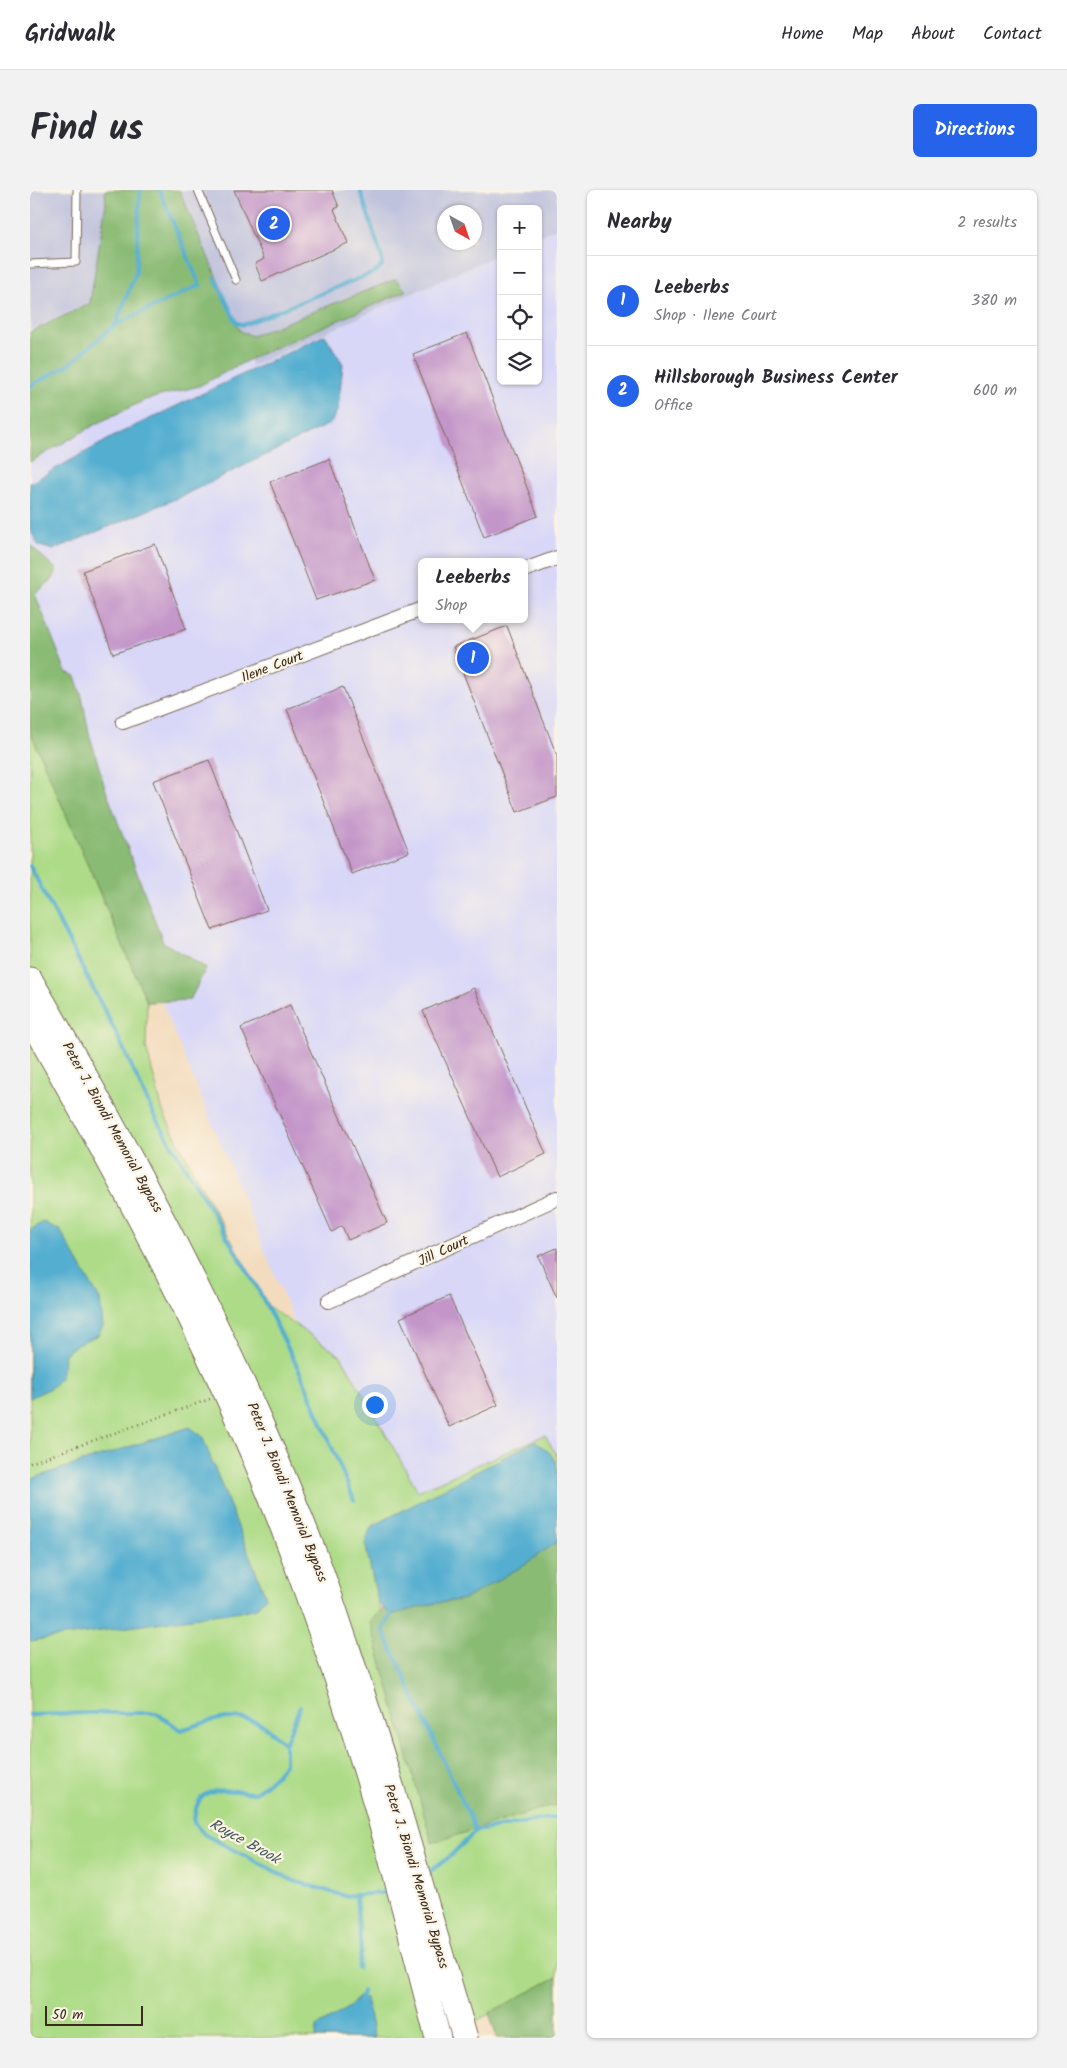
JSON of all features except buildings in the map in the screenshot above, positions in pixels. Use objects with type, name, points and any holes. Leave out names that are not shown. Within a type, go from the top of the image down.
[{"type":"highway","name":"Peter J. Biondi Memorial Bypass","points":[[30,980],[150,1192],[203,1297],[264,1428],[319,1564],[369,1712],[394,1830],[407,1922],[438,2038]]},
{"type":"highway","name":"Peter J. Biondi Memorial Bypass","points":[[30,1018],[152,1239],[192,1320],[241,1428],[303,1579],[344,1699],[432,1924],[465,2038]]},
{"type":"street","points":[[528,569],[557,558]]},
{"type":"street","name":"Ilene Court","points":[[123,722],[418,611]]},
{"type":"street","name":"Jill Court","points":[[329,1301],[557,1198]]},
{"type":"lane","points":[[30,264],[76,262],[77,190]]},
{"type":"lane","points":[[198,190],[236,280]]},
{"type":"path","points":[[30,1463],[201,1403]]},
{"type":"shaded area","points":[[30,190],[557,190],[557,228],[542,234],[542,205],[497,205],[497,255],[252,366],[196,250],[30,330]]},
{"type":"shaded area","points":[[557,228],[557,1673],[370,1504],[30,685],[30,330],[196,250],[252,366],[497,255],[497,385],[542,385],[542,234]]},
{"type":"green space","points":[[105,190],[179,190],[240,331],[252,336],[396,279],[406,291],[258,355],[199,386],[145,400],[98,423],[30,462],[30,332],[90,303],[106,203]]},
{"type":"green space","points":[[30,545],[57,570],[53,579],[35,594],[66,672],[75,676],[105,788],[163,942],[206,968],[190,1000],[147,1002],[30,731]]},
{"type":"green space","points":[[30,731],[147,1002],[146,1047],[163,1112],[203,1190],[269,1307],[341,1356],[418,1491],[545,1435],[557,1456],[557,1536],[378,1602],[393,1663],[557,1758],[557,1977],[445,2038],[30,2038]]},
{"type":"green space","points":[[557,1538],[557,1806],[546,1807],[432,1843],[370,1622],[397,1594]]},
{"type":"green space","points":[[557,1977],[557,2038],[497,2038],[489,2013]]},
{"type":"water","points":[[325,335],[343,364],[338,409],[331,423],[182,496],[53,550],[39,546],[30,530],[30,483],[120,433]]},
{"type":"water","points":[[43,1222],[60,1230],[100,1300],[103,1326],[98,1335],[77,1344],[64,1355],[62,1373],[56,1383],[30,1398],[30,1230]]},
{"type":"water","points":[[190,1427],[202,1436],[266,1597],[255,1609],[30,1641],[30,1479]]},
{"type":"water","points":[[535,1441],[550,1453],[557,1464],[557,1542],[519,1568],[465,1599],[432,1604],[391,1615],[378,1603],[365,1543],[371,1527]]},
{"type":"water","points":[[358,1997],[366,1998],[374,2038],[316,2038],[317,2027],[349,2007]]},
{"type":"waterway","points":[[30,386],[67,366],[116,324],[136,272],[140,190]]},
{"type":"waterway","points":[[117,324],[200,285],[159,190]]},
{"type":"waterway","points":[[215,278],[236,322],[243,325],[375,272],[382,266],[382,258],[360,190]]},
{"type":"waterway","points":[[30,866],[117,1035],[154,1115],[257,1287],[302,1376],[354,1500]]},
{"type":"waterway","points":[[391,1615],[383,1630],[476,1831]]},
{"type":"waterway","points":[[285,1744],[300,1706]]},
{"type":"waterway","name":"Royce Brook","points":[[30,1715],[156,1713],[181,1730],[222,1719],[233,1718],[254,1721],[264,1726],[285,1744],[285,1764],[275,1776],[255,1793],[223,1790],[206,1794],[200,1800],[196,1809],[194,1823],[205,1835],[294,1881],[345,1896],[392,1892]]},
{"type":"waterway","name":"Royce Brook","points":[[427,1874],[449,1857],[476,1831],[557,1817]]},
{"type":"waterway","points":[[356,1896],[361,1951],[358,1968]]},
{"type":"waterway","points":[[361,1997],[362,1991]]},
{"type":"place","name":"Hillsborough Business Center","points":[[274,224]]},
{"type":"place","name":"Leeberbs","points":[[473,658]]}]
